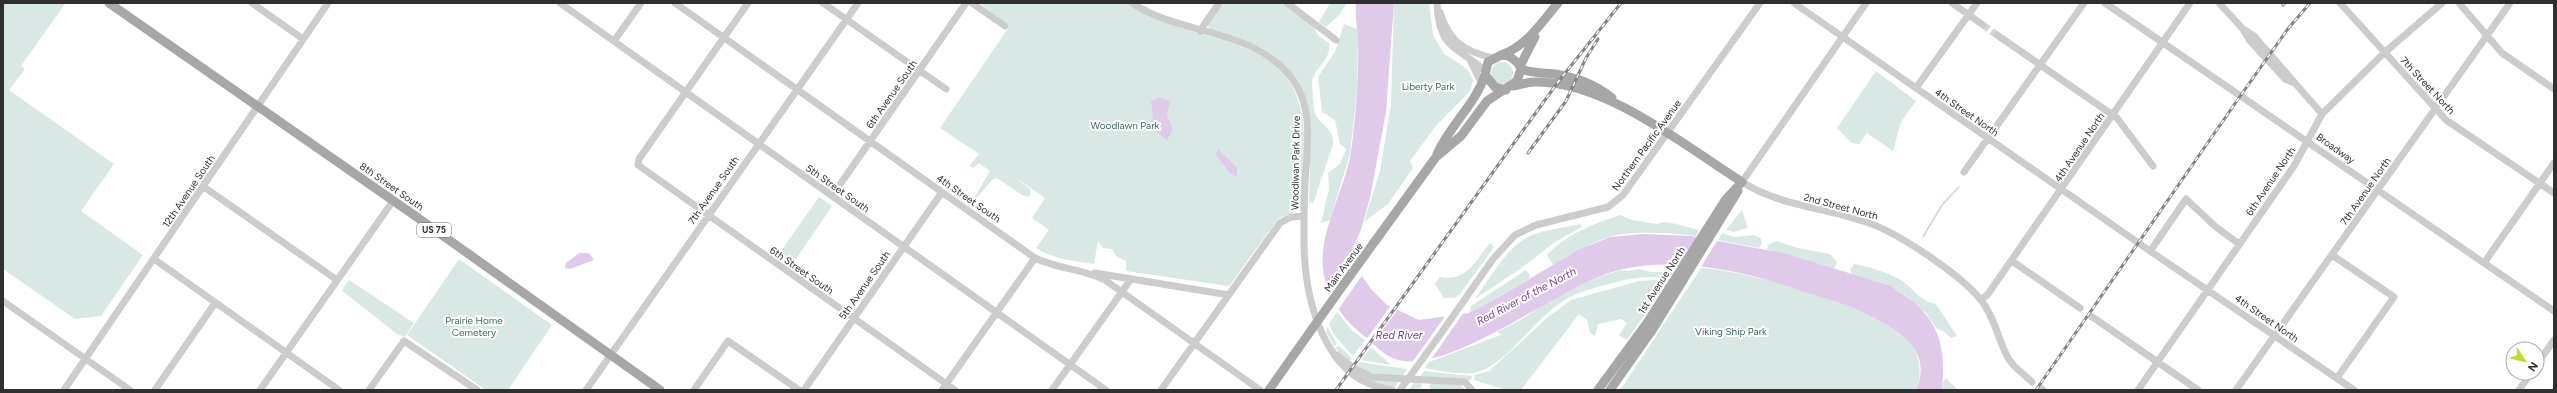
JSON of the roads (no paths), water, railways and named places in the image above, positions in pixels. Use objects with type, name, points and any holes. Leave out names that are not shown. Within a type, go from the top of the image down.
[{"type":"main road","name":"8th Street South","points":[[109,3],[121,6],[256,106],[660,390]]},
{"type":"main road","points":[[1558,3],[1525,42],[1513,50],[1497,56],[1485,73],[1494,87],[1510,88],[1520,75],[1520,68],[1534,39],[1565,3]]},
{"type":"main road","points":[[1497,56],[1509,56],[1520,68]]},
{"type":"main road","name":"2nd Street North","points":[[1520,68],[1534,74],[1554,74],[1597,86],[1624,107],[1742,182]]},
{"type":"main road","name":"Main Avenue","points":[[1436,157],[1443,140],[1473,102],[1482,84],[1485,73]]},
{"type":"main road","name":"2nd Street North","points":[[1510,88],[1533,82],[1546,82],[1584,90],[1624,107]]},
{"type":"main road","name":"Main Avenue","points":[[1269,390],[1436,157],[1465,132],[1487,101],[1510,88]]},
{"type":"main road","name":"1st Avenue North","points":[[1610,390],[1742,182]]},
{"type":"main road","name":"1st Avenue North","points":[[1598,390],[1650,326]]},
{"type":"street","points":[[252,3],[303,39]]},
{"type":"street","name":"12th Avenue South","points":[[64,390],[204,187],[256,106],[328,3]]},
{"type":"street","name":"5th Street South","points":[[560,3],[1106,390]]},
{"type":"street","points":[[614,42],[641,3]]},
{"type":"street","name":"4th Street South","points":[[675,3],[1035,258],[1058,267],[1084,270],[1105,280],[1260,390]]},
{"type":"street","points":[[686,93],[748,3]]},
{"type":"street","points":[[823,3],[946,90]]},
{"type":"street","name":"7th Avenue South","points":[[586,390],[858,3]]},
{"type":"street","name":"6th Avenue South","points":[[832,196],[966,3]]},
{"type":"street","points":[[972,3],[1005,26]]},
{"type":"street","name":"Woodlwan Park Drive","points":[[1132,3],[1157,17],[1256,48],[1285,70],[1294,80],[1306,110],[1304,253],[1309,294],[1321,330],[1332,352],[1341,365],[1354,375],[1375,386],[1392,390]]},
{"type":"street","points":[[1200,31],[1220,3]]},
{"type":"street","points":[[1287,3],[1336,40]]},
{"type":"street","points":[[1438,3],[1442,18],[1455,42],[1466,51],[1497,56]]},
{"type":"street","points":[[1438,3],[1438,21],[1442,33],[1454,50],[1466,57],[1485,73]]},
{"type":"street","name":"Northern Pacific Avenue","points":[[1400,390],[1505,244],[1522,231],[1536,225],[1608,207],[1623,195],[1760,3]]},
{"type":"street","name":"4th Street North","points":[[1794,3],[1988,139],[2354,390]]},
{"type":"street","name":"1st Avenue North","points":[[1742,182],[1866,3]]},
{"type":"street","points":[[1952,3],[1983,25]]},
{"type":"street","points":[[1916,88],[1977,3]]},
{"type":"street","points":[[1964,172],[2041,66],[2084,3]]},
{"type":"street","name":"Broadway","points":[[2105,3],[2554,311]]},
{"type":"street","name":"4th Avenue North","points":[[1981,300],[2012,261],[2190,3]]},
{"type":"street","points":[[2219,3],[2243,29],[2254,36],[2289,75],[2292,82],[2322,114]]},
{"type":"street","name":"7th Street North","points":[[2340,3],[2435,110],[2446,120],[2554,193]]},
{"type":"street","name":"6th Avenue North","points":[[2138,390],[2308,141],[2322,114],[2384,53],[2442,3]]},
{"type":"street","points":[[2459,3],[2502,53],[2554,89]]},
{"type":"street","name":"7th Avenue North","points":[[2236,390],[2510,3]]},
{"type":"street","points":[[1997,35],[2112,115],[2153,166]]},
{"type":"street","points":[[1466,57],[1476,69],[1482,84]]},
{"type":"street","name":"6th Street South","points":[[686,93],[639,159],[638,165],[853,318],[944,387],[955,390]]},
{"type":"street","points":[[2484,263],[2554,163]]},
{"type":"street","name":"2nd Street North","points":[[1742,182],[1760,193],[1787,203],[1866,222],[1892,233],[1951,274],[1981,300],[2008,358],[2014,366],[2032,382]]},
{"type":"street","points":[[204,187],[337,280]]},
{"type":"street","name":"5th Avenue South","points":[[804,390],[942,192]]},
{"type":"street","points":[[2152,247],[2186,199],[2216,227],[2239,244]]},
{"type":"street","points":[[260,390],[393,201]]},
{"type":"street","points":[[1161,390],[1280,223],[1291,217],[1304,216]]},
{"type":"street","name":"4th Street North","points":[[2130,236],[2152,247],[2169,262]]},
{"type":"street","points":[[2332,255],[2394,297],[2337,378]]},
{"type":"street","points":[[944,387],[1035,258]]},
{"type":"street","points":[[154,259],[339,390]]},
{"type":"street","points":[[2012,261],[2080,308]]},
{"type":"street","points":[[1084,270],[1229,295]]},
{"type":"street","points":[[1052,390],[1131,279]]},
{"type":"street","points":[[3,301],[130,390]]},
{"type":"street","points":[[155,390],[216,303]]},
{"type":"street","points":[[2091,316],[2198,390]]},
{"type":"street","points":[[2545,353],[2554,340]]},
{"type":"street","points":[[369,390],[404,341],[477,390]]},
{"type":"street","points":[[694,390],[728,341],[799,390]]},
{"type":"street","points":[[1332,352],[1355,369],[1372,376],[1465,382],[1472,390]]},
{"type":"street","points":[[2518,390],[2525,381]]},
{"type":"water","name":"Red River","points":[[1356,3],[1394,3],[1386,112],[1370,198],[1356,247],[1358,270],[1371,289],[1387,305],[1419,320],[1469,313],[1496,299],[1578,250],[1610,237],[1643,234],[1691,236],[1783,253],[1892,286],[1914,302],[1924,312],[1936,332],[1942,353],[1942,390],[1916,390],[1920,375],[1920,362],[1916,351],[1900,333],[1865,313],[1840,303],[1768,280],[1720,269],[1696,266],[1671,265],[1623,269],[1598,277],[1507,326],[1445,355],[1418,361],[1395,359],[1386,355],[1356,329],[1342,314],[1327,287],[1323,268],[1325,240],[1344,181],[1353,138],[1358,67]]},
{"type":"water","points":[[1160,97],[1170,101],[1167,115],[1173,130],[1167,140],[1150,127],[1153,117],[1151,101]]},
{"type":"water","points":[[1218,149],[1237,168],[1237,177],[1230,173],[1216,155]]},
{"type":"water","points":[[579,253],[589,253],[594,260],[570,269],[565,268],[566,263]]},
{"type":"waterway","points":[[1923,237],[1942,205],[1959,187]]},
{"type":"tunnel","points":[[1983,25],[1997,35]]},
{"type":"railway","points":[[1336,390],[1558,82],[1621,3]]},
{"type":"railway","points":[[2036,390],[2287,30],[2310,3]]},
{"type":"railway","points":[[1528,153],[1566,101],[1586,58],[1598,39]]},
{"type":"park label","name":"Liberty Park","points":[[1428,86]]},
{"type":"park label","name":"Woodlawn Park","points":[[1125,125]]},
{"type":"park label","name":"Prairie Home Cemetery","points":[[474,326]]},
{"type":"park label","name":"Viking Ship Park","points":[[1731,331]]},
{"type":"water label","name":"Red River of the North","points":[[1526,296]]}]
